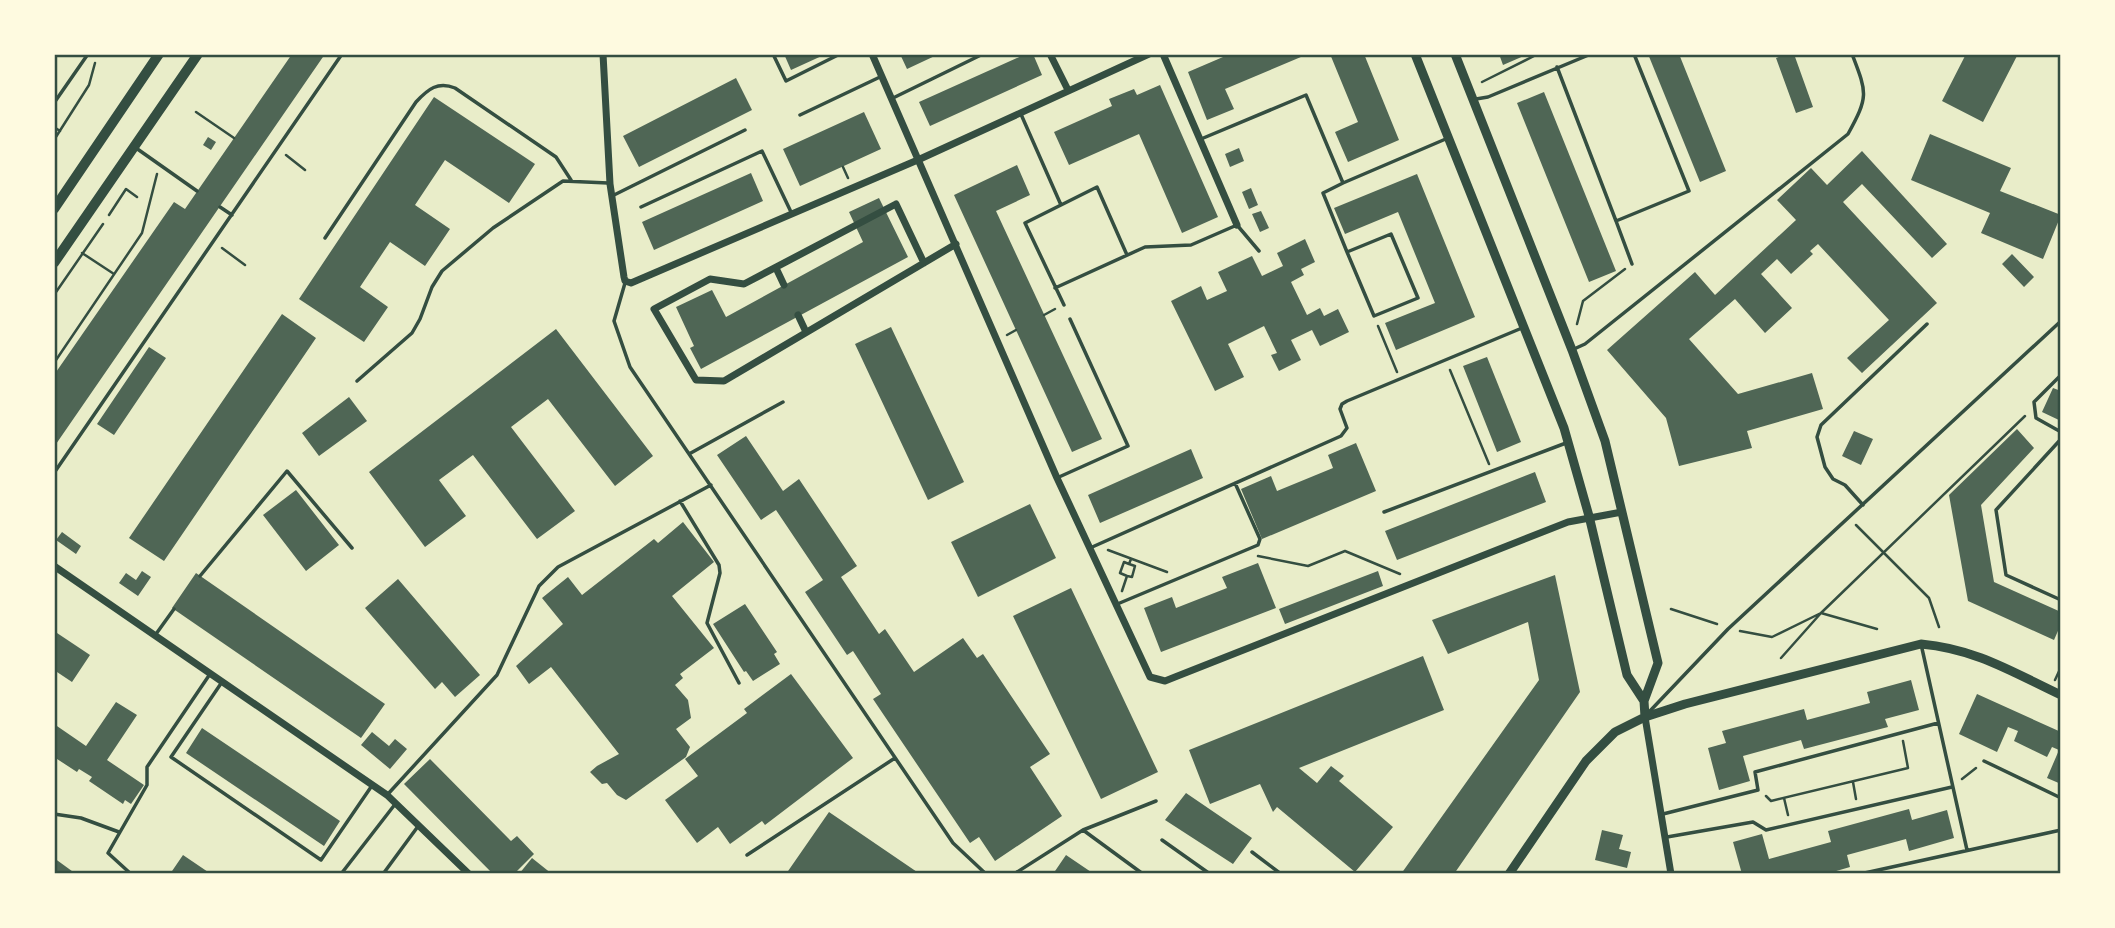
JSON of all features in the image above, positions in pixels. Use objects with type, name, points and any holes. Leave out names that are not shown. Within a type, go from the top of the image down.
[{"type":"main road","points":[[54,209],[159,54]]},
{"type":"main road","points":[[54,263],[198,54]]},
{"type":"street","points":[[603,54],[610,184],[625,281],[631,283],[920,159],[1149,54]]},
{"type":"street","points":[[873,54],[1057,478],[1092,547],[1150,677],[1165,681],[1568,522],[1622,512]]},
{"type":"street","points":[[1050,54],[1068,90]]},
{"type":"street","points":[[1163,54],[1237,225]]},
{"type":"street","points":[[1415,54],[1568,443],[1589,516],[1627,675],[1644,701]]},
{"type":"street","points":[[1455,54],[1572,350],[1605,441],[1658,663],[1644,701],[1671,874]]},
{"type":"street","points":[[924,263],[896,204],[744,284],[710,279],[654,309],[696,380],[724,382],[956,244]]},
{"type":"street","points":[[776,268],[784,285]]},
{"type":"street","points":[[798,315],[806,332]]},
{"type":"street","points":[[54,566],[387,795],[469,874]]},
{"type":"street","points":[[1509,874],[1586,761],[1615,732],[1645,717],[1685,704],[1921,644],[1950,647],[1983,657],[2061,695]]},
{"type":"lane","points":[[54,103],[88,54]]},
{"type":"lane","points":[[54,473],[342,54]]},
{"type":"lane","points":[[773,54],[786,82],[841,54]]},
{"type":"lane","points":[[893,98],[983,54]]},
{"type":"lane","points":[[1473,100],[1488,97],[1591,54]]},
{"type":"lane","points":[[1616,221],[1689,191],[1634,54]]},
{"type":"lane","points":[[1572,350],[1585,344],[1848,134],[1863,108],[1864,86],[1852,54]]},
{"type":"lane","points":[[1557,67],[1632,264]]},
{"type":"lane","points":[[800,115],[882,76]]},
{"type":"lane","points":[[325,238],[416,102],[435,86],[445,84],[455,88],[556,157],[571,180]]},
{"type":"lane","points":[[1200,139],[1306,96],[1343,183]]},
{"type":"lane","points":[[1020,112],[1061,205]]},
{"type":"lane","points":[[612,197],[745,130]]},
{"type":"lane","points":[[1347,252],[1391,234],[1418,298],[1374,316],[1347,252],[1323,193],[1449,138]]},
{"type":"lane","points":[[134,146],[197,191]]},
{"type":"lane","points":[[641,206],[762,151],[792,214]]},
{"type":"lane","points":[[356,381],[412,333],[432,287],[443,271],[493,228],[555,185],[571,180],[610,184]]},
{"type":"lane","points":[[1063,305],[1025,223],[1097,187],[1127,255]]},
{"type":"lane","points":[[220,207],[232,215]]},
{"type":"lane","points":[[1055,288],[1145,247],[1192,245],[1237,225],[1259,251]]},
{"type":"lane","points":[[625,281],[614,321],[630,367],[953,843],[986,874]]},
{"type":"lane","points":[[1057,478],[1128,446],[1070,319]]},
{"type":"lane","points":[[1645,717],[1728,629],[2061,321]]},
{"type":"lane","points":[[1863,505],[1845,485],[1833,479],[1825,467],[1817,437],[1821,425],[1927,324]]},
{"type":"lane","points":[[1092,547],[1341,436],[1347,428],[1340,409],[1342,404],[1524,327]]},
{"type":"lane","points":[[2061,375],[2034,402],[2036,418],[2061,432]]},
{"type":"lane","points":[[689,454],[783,402]]},
{"type":"lane","points":[[2061,439],[1996,510],[2006,575],[2061,600]]},
{"type":"lane","points":[[1384,512],[1568,443]]},
{"type":"lane","points":[[200,576],[287,471],[352,548]]},
{"type":"lane","points":[[1116,605],[1258,545],[1259,540],[1235,484]]},
{"type":"lane","points":[[387,795],[497,675],[539,586],[547,576],[558,567],[711,485]]},
{"type":"lane","points":[[680,501],[720,569],[707,623],[739,683]]},
{"type":"lane","points":[[155,636],[174,609]]},
{"type":"lane","points":[[1921,644],[1967,850]]},
{"type":"lane","points":[[131,874],[108,853],[148,785],[147,767],[210,674]]},
{"type":"lane","points":[[222,682],[170,757],[299,845],[321,860],[373,785]]},
{"type":"lane","points":[[1661,814],[1758,790],[1755,772],[1938,723]]},
{"type":"lane","points":[[747,855],[895,758]]},
{"type":"lane","points":[[1984,761],[2061,798]]},
{"type":"lane","points":[[1664,837],[1753,822],[1766,830],[1952,787]]},
{"type":"lane","points":[[1013,874],[1083,830],[1156,801]]},
{"type":"lane","points":[[341,874],[396,803]]},
{"type":"lane","points":[[54,814],[81,818],[119,832]]},
{"type":"lane","points":[[383,874],[420,824]]},
{"type":"lane","points":[[1083,830],[1143,874]]},
{"type":"lane","points":[[1860,874],[2061,830]]},
{"type":"lane","points":[[1161,840],[1210,874]]},
{"type":"lane","points":[[1252,852],[1281,874]]},
{"type":"path","points":[[54,140],[89,85],[97,54]]},
{"type":"path","points":[[1482,82],[1538,54]]},
{"type":"path","points":[[196,113],[234,138]]},
{"type":"path","points":[[54,127],[60,131]]},
{"type":"path","points":[[277,148],[305,170]]},
{"type":"path","points":[[54,363],[142,233],[159,164]]},
{"type":"path","points":[[843,167],[849,181]]},
{"type":"path","points":[[109,215],[126,189],[137,197]]},
{"type":"path","points":[[54,295],[103,224]]},
{"type":"path","points":[[213,242],[245,265]]},
{"type":"path","points":[[82,253],[114,274]]},
{"type":"path","points":[[1577,324],[1583,301],[1632,264]]},
{"type":"path","points":[[1044,315],[1063,305]]},
{"type":"path","points":[[1374,316],[1400,379]]},
{"type":"path","points":[[1005,336],[1016,330]]},
{"type":"path","points":[[1446,360],[1492,471]]},
{"type":"path","points":[[1781,658],[1821,613],[2025,416],[2036,414]]},
{"type":"path","points":[[1849,517],[1929,598],[1939,628]]},
{"type":"path","points":[[1092,547],[1184,578]]},
{"type":"path","points":[[1240,553],[1308,566],[1345,551],[1400,574]]},
{"type":"path","points":[[1129,564],[1131,559]]},
{"type":"path","points":[[1124,562],[1135,566],[1132,577],[1127,576],[1120,573],[1124,562]]},
{"type":"path","points":[[1116,605],[1127,576]]},
{"type":"path","points":[[1671,609],[1728,629],[1772,637],[1821,613],[1877,629]]},
{"type":"path","points":[[1758,790],[1771,801],[1908,768],[1901,733]]},
{"type":"path","points":[[1952,787],[1984,761]]},
{"type":"path","points":[[1853,782],[1854,791]]},
{"type":"path","points":[[1784,798],[1786,807]]},
{"type":"building","points":[[292,54],[325,54],[54,447],[54,375],[174,202],[185,209]]},
{"type":"building","points":[[784,54],[826,54],[791,70]]},
{"type":"building","points":[[900,54],[939,54],[907,69]]},
{"type":"building","points":[[1026,54],[1033,54],[1042,75],[930,126],[919,102]]},
{"type":"building","points":[[1230,54],[1308,54],[1225,89],[1234,109],[1207,120],[1188,72]]},
{"type":"building","points":[[1330,54],[1364,54],[1399,140],[1348,162],[1335,132],[1358,122]]},
{"type":"building","points":[[1499,54],[1528,54],[1503,65]]},
{"type":"building","points":[[1648,54],[1679,54],[1726,171],[1700,182]]},
{"type":"building","points":[[1794,54],[1813,107],[1796,113],[1776,58]]},
{"type":"building","points":[[1966,54],[2018,54],[1983,122],[1942,101]]},
{"type":"building","points":[[736,78],[752,110],[639,167],[623,136]]},
{"type":"building","points":[[1160,85],[1218,217],[1182,233],[1139,134],[1069,165],[1054,132],[1112,106],[1109,99],[1134,89],[1137,95]]},
{"type":"building","points":[[1544,92],[1616,271],[1589,282],[1517,103]]},
{"type":"building","points":[[434,97],[535,164],[509,203],[445,160],[415,205],[450,229],[425,266],[390,242],[360,287],[388,307],[364,342],[299,299]]},
{"type":"building","points":[[864,112],[881,149],[800,186],[783,149]]},
{"type":"building","points":[[1930,134],[2011,168],[2000,191],[2061,215],[2043,259],[1981,233],[1990,213],[1911,180]]},
{"type":"building","points":[[208,137],[216,142],[211,150],[203,145]]},
{"type":"building","points":[[1239,148],[1244,161],[1230,167],[1225,154]]},
{"type":"building","points":[[1862,151],[1947,244],[1932,258],[1862,184],[1843,202],[1937,303],[1862,373],[1847,358],[1889,320],[1818,244],[1810,251],[1813,254],[1791,274],[1777,259],[1761,274],[1792,308],[1765,333],[1735,299],[1689,339],[1738,394],[1812,373],[1823,409],[1747,431],[1752,448],[1679,466],[1666,418],[1607,350],[1695,272],[1715,295],[1796,220],[1777,200],[1811,168],[1827,185]]},
{"type":"building","points":[[1017,165],[1030,195],[996,211],[1102,439],[1072,452],[954,195]]},
{"type":"building","points":[[751,173],[763,201],[654,250],[642,222]]},
{"type":"building","points":[[1417,174],[1475,317],[1396,350],[1385,323],[1435,303],[1398,212],[1345,234],[1334,208]]},
{"type":"building","points":[[1251,188],[1258,205],[1249,209],[1242,192]]},
{"type":"building","points":[[879,198],[908,257],[701,369],[690,348],[694,346],[676,307],[712,290],[726,317],[863,242],[849,212]]},
{"type":"building","points":[[1261,211],[1269,228],[1260,232],[1252,214]]},
{"type":"building","points":[[1305,239],[1315,262],[1301,269],[1304,275],[1291,282],[1307,315],[1320,308],[1324,316],[1338,309],[1349,332],[1320,346],[1312,330],[1291,340],[1301,360],[1279,371],[1271,355],[1277,353],[1264,326],[1228,344],[1244,377],[1215,391],[1171,301],[1201,286],[1207,300],[1227,291],[1218,272],[1252,256],[1262,276],[1283,266],[1277,253]]},
{"type":"building","points":[[2012,254],[2034,277],[2024,287],[2002,264]]},
{"type":"building","points":[[282,314],[316,338],[164,561],[129,538]]},
{"type":"building","points":[[891,327],[964,482],[928,500],[855,344]]},
{"type":"building","points":[[556,329],[653,456],[615,486],[548,399],[511,427],[575,511],[537,539],[473,455],[439,480],[466,516],[425,547],[369,472]]},
{"type":"building","points":[[149,347],[166,358],[114,435],[97,424]]},
{"type":"building","points":[[1487,357],[1521,442],[1497,452],[1463,366]]},
{"type":"building","points":[[2053,388],[2061,391],[2061,421],[2042,412]]},
{"type":"building","points":[[349,397],[367,421],[319,456],[302,433]]},
{"type":"building","points":[[2017,429],[2034,448],[1981,505],[1994,582],[2061,612],[2061,624],[2054,640],[1968,601],[1949,495]]},
{"type":"building","points":[[1854,431],[1873,439],[1861,465],[1842,456]]},
{"type":"building","points":[[746,436],[783,491],[799,479],[857,566],[841,577],[879,634],[885,629],[914,672],[963,638],[977,658],[983,654],[1050,754],[1030,767],[1062,816],[995,861],[979,837],[970,843],[873,699],[881,694],[853,651],[847,655],[805,592],[823,580],[776,510],[761,520],[717,455]]},
{"type":"building","points":[[1356,443],[1376,491],[1262,539],[1241,489],[1271,476],[1277,491],[1333,468],[1328,455]]},
{"type":"building","points":[[1191,449],[1203,478],[1100,523],[1088,495]]},
{"type":"building","points":[[1535,472],[1546,502],[1397,560],[1385,531]]},
{"type":"building","points":[[296,490],[339,545],[306,571],[263,515]]},
{"type":"building","points":[[1030,504],[1056,558],[978,597],[951,542]]},
{"type":"building","points":[[683,522],[714,562],[672,596],[714,648],[680,674],[683,678],[675,685],[688,700],[691,718],[676,729],[690,747],[686,757],[626,800],[617,795],[607,783],[602,784],[590,772],[619,754],[551,667],[529,684],[516,666],[563,624],[542,598],[568,577],[582,595],[654,539],[658,543]]},
{"type":"building","points":[[62,532],[81,546],[76,554],[56,540]]},
{"type":"building","points":[[1258,563],[1276,608],[1161,652],[1144,608],[1172,597],[1176,608],[1227,588],[1222,577]]},
{"type":"building","points":[[142,571],[151,577],[138,596],[119,583],[126,573],[136,580]]},
{"type":"building","points":[[1378,571],[1383,586],[1285,624],[1279,609]]},
{"type":"building","points":[[196,573],[385,704],[361,738],[172,608]]},
{"type":"building","points":[[1555,575],[1580,692],[1454,874],[1401,874],[1539,680],[1528,622],[1448,654],[1432,620]]},
{"type":"building","points":[[398,579],[480,675],[455,697],[442,682],[435,689],[365,608]]},
{"type":"building","points":[[1071,588],[1158,772],[1101,799],[1013,616]]},
{"type":"building","points":[[745,604],[777,652],[774,654],[780,664],[753,681],[746,671],[744,672],[713,624]]},
{"type":"building","points":[[54,631],[90,655],[72,682],[54,670]]},
{"type":"building","points":[[1423,656],[1444,710],[1299,768],[1317,783],[1331,766],[1344,776],[1339,781],[1393,827],[1355,872],[1277,807],[1273,812],[1260,784],[1210,804],[1189,750]]},
{"type":"building","points":[[791,674],[853,758],[765,825],[762,821],[730,844],[718,827],[697,843],[665,800],[698,776],[685,759],[747,713],[744,709]]},
{"type":"building","points":[[1911,680],[1919,710],[1885,719],[1888,727],[1804,749],[1801,740],[1743,756],[1750,781],[1719,790],[1708,748],[1726,743],[1722,731],[1804,709],[1807,720],[1870,703],[1867,692]]},
{"type":"building","points":[[1977,694],[2061,732],[2061,784],[2047,778],[2059,750],[2052,747],[2047,757],[2014,741],[2018,731],[2008,727],[1997,752],[1959,734]]},
{"type":"building","points":[[116,702],[137,715],[107,760],[144,785],[131,804],[125,800],[123,804],[89,781],[92,777],[79,769],[77,772],[54,757],[54,724],[86,746]]},
{"type":"building","points":[[202,728],[340,821],[324,846],[186,753]]},
{"type":"building","points":[[372,732],[389,746],[395,739],[407,749],[390,769],[361,745]]},
{"type":"building","points":[[430,759],[511,841],[517,836],[534,854],[514,874],[493,874],[404,784]]},
{"type":"building","points":[[1186,793],[1252,838],[1233,864],[1165,820]]},
{"type":"building","points":[[1909,809],[1912,820],[1947,810],[1954,838],[1909,851],[1906,839],[1847,855],[1850,867],[1826,874],[1742,874],[1733,842],[1762,834],[1769,859],[1831,842],[1828,831]]},
{"type":"building","points":[[829,812],[920,874],[786,874]]},
{"type":"building","points":[[1602,830],[1623,835],[1619,849],[1631,852],[1627,868],[1595,860]]},
{"type":"building","points":[[183,855],[211,874],[170,874]]},
{"type":"building","points":[[1066,855],[1094,874],[1053,874]]},
{"type":"building","points":[[54,858],[76,874],[54,874]]},
{"type":"building","points":[[532,858],[552,874],[519,874]]}]
